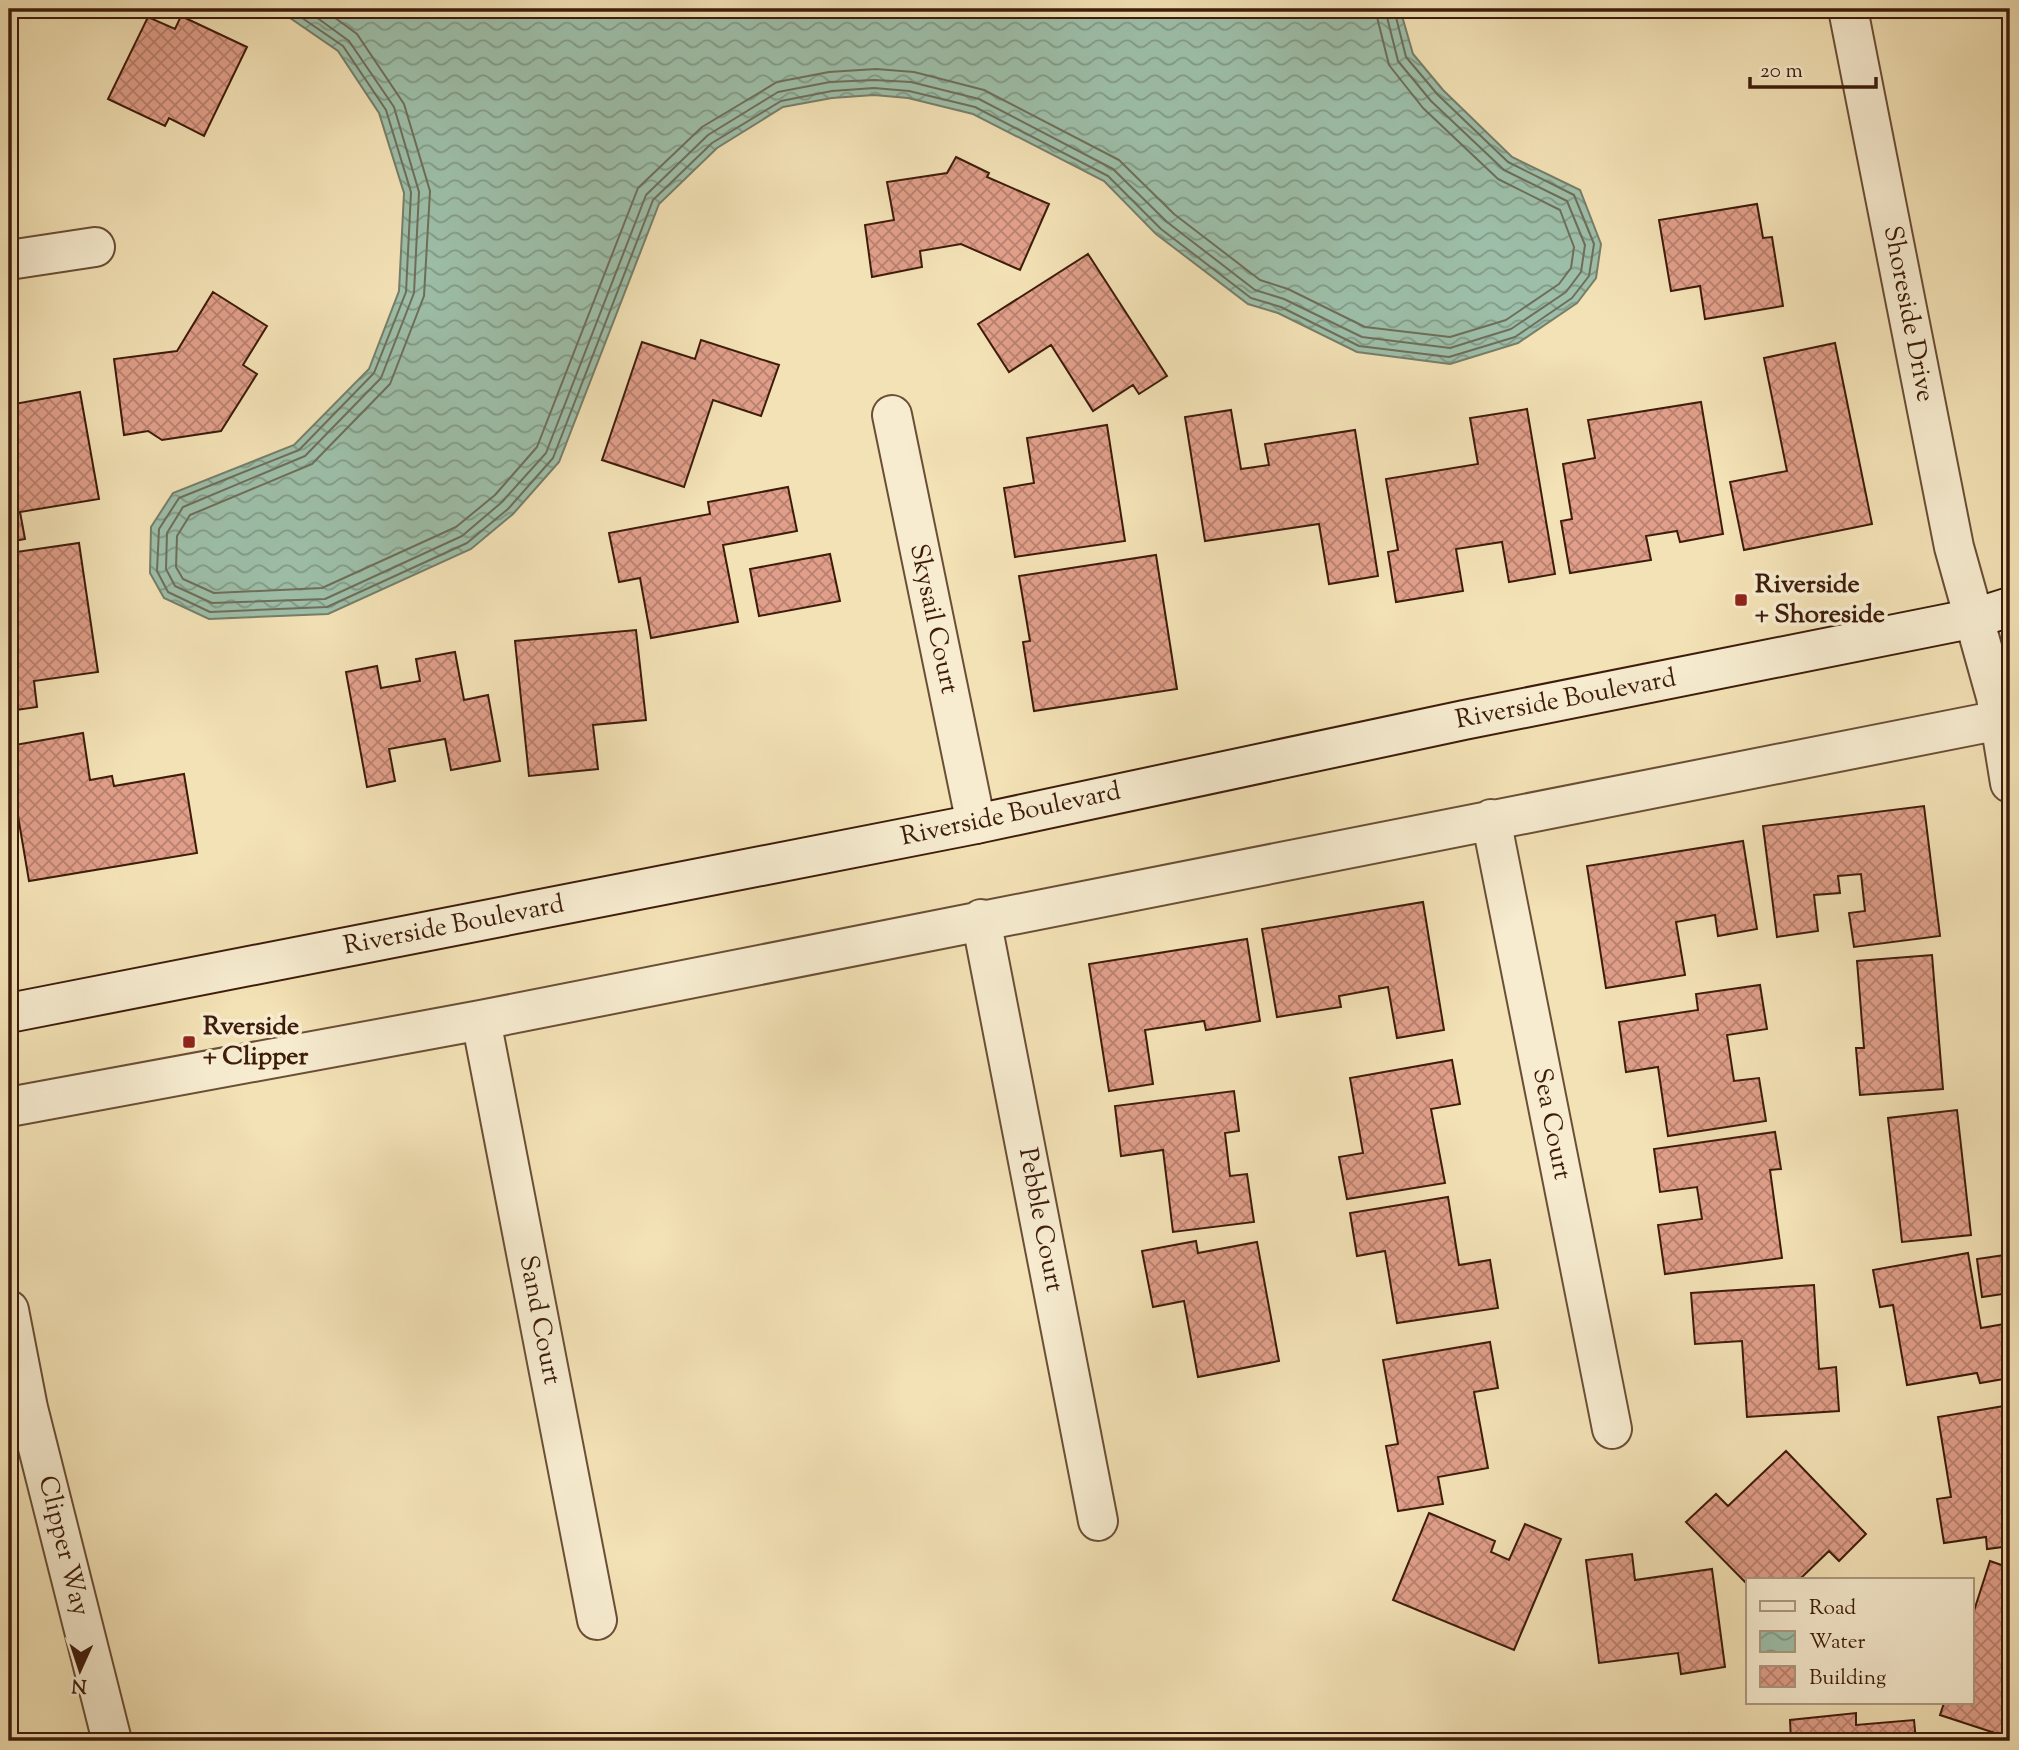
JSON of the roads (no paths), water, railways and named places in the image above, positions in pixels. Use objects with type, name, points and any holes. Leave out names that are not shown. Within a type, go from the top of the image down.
[{"type":"street","name":"Shoreside Drive","points":[[1848,9],[1954,547],[1992,613],[2000,720],[2010,783]]},
{"type":"street","points":[[9,260],[95,247]]},
{"type":"street","name":"Skysail Court","points":[[891,415],[975,824]]},
{"type":"street","name":"Riverside Boulevard","points":[[9,1013],[975,824],[1477,717],[1992,613]]},
{"type":"street","points":[[9,1107],[481,1020],[981,919],[2000,720]]},
{"type":"street","name":"Sea Court","points":[[1490,819],[1612,1429]]},
{"type":"street","name":"Pebble Court","points":[[981,919],[1098,1521]]},
{"type":"street","name":"Sand Court","points":[[481,1020],[597,1620]]},
{"type":"street","name":"Clipper Way","points":[[9,1310],[28,1408],[112,1741]]},
{"type":"water","points":[[277,9],[1400,9],[1413,54],[1443,90],[1512,157],[1580,190],[1601,244],[1596,278],[1577,303],[1518,343],[1450,364],[1357,352],[1278,313],[1248,304],[1156,234],[1104,181],[973,114],[908,98],[874,95],[832,98],[783,107],[717,148],[659,204],[559,462],[513,514],[471,549],[328,614],[209,619],[164,598],[150,573],[151,527],[173,493],[294,445],[369,369],[399,291],[404,193],[379,113],[338,51]]},
{"type":"place","name":"Riverside + Shoreside","points":[[1741,600]]},
{"type":"place","name":"Rverside + Clipper","points":[[189,1042]]}]
